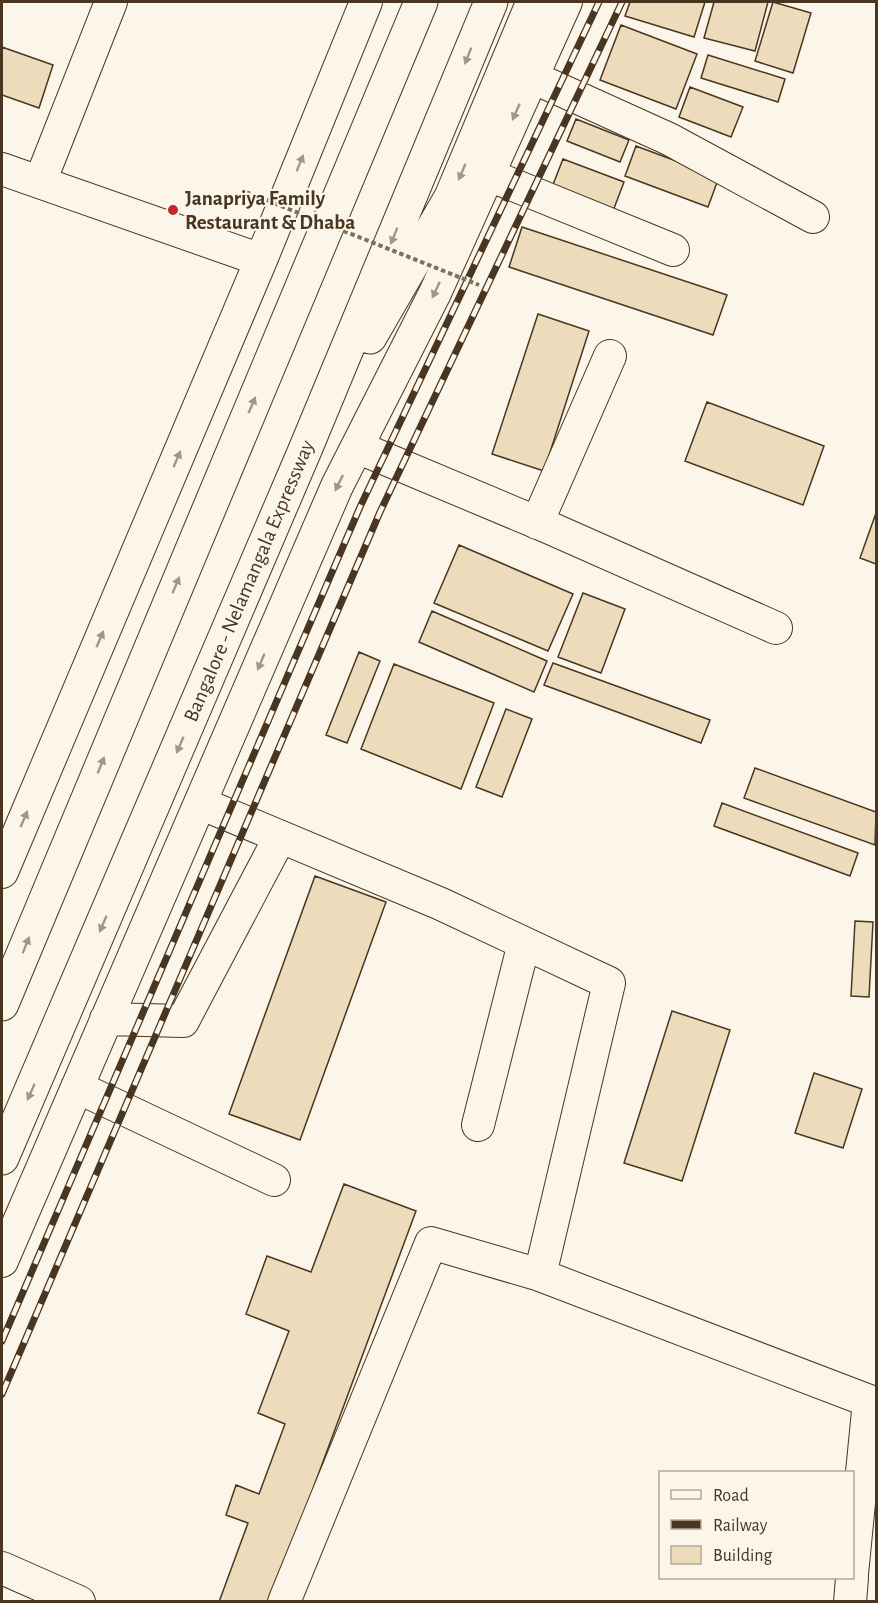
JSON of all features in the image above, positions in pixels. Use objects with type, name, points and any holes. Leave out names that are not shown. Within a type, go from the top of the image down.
[{"type":"highway","points":[[3,1001],[421,2]]},
{"type":"highway","name":"Bangalore - Nelamangala Expressway","points":[[2,1158],[305,450],[491,2]]},
{"type":"highway","points":[[305,450],[451,197],[533,2]]},
{"type":"street","points":[[40,182],[111,2]]},
{"type":"street","points":[[2,872],[261,260],[366,2]]},
{"type":"street","points":[[2,1262],[337,486],[435,293],[566,2]]},
{"type":"street","points":[[532,77],[669,139],[813,217]]},
{"type":"street","points":[[2,169],[261,260]]},
{"type":"street","points":[[489,174],[673,250]]},
{"type":"street","points":[[537,523],[610,356]]},
{"type":"street","points":[[357,447],[776,628]]},
{"type":"street","points":[[200,803],[441,904],[609,983],[540,1275]]},
{"type":"street","points":[[106,1018],[183,1021],[280,837]]},
{"type":"street","points":[[478,1125],[524,943]]},
{"type":"street","points":[[77,1087],[274,1180]]},
{"type":"street","points":[[284,1602],[431,1243],[540,1275],[869,1401],[854,1555]]},
{"type":"street","points":[[2,1568],[79,1602]]},
{"type":"street","points":[[850,1602],[852,1579]]},
{"type":"path","points":[[246,192],[479,285]]},
{"type":"building","points":[[630,2],[705,2],[694,37],[625,16]]},
{"type":"building","points":[[714,2],[768,2],[755,51],[704,38]]},
{"type":"building","points":[[773,2],[811,13],[793,73],[755,61]]},
{"type":"building","points":[[621,25],[697,54],[676,109],[600,80]]},
{"type":"building","points":[[2,47],[53,65],[39,108],[2,95]]},
{"type":"building","points":[[708,55],[785,79],[778,102],[701,78]]},
{"type":"building","points":[[690,87],[743,107],[731,137],[679,117]]},
{"type":"building","points":[[576,119],[629,140],[620,162],[567,141]]},
{"type":"building","points":[[636,146],[719,177],[708,207],[625,176]]},
{"type":"building","points":[[563,159],[624,182],[613,211],[552,187]]},
{"type":"building","points":[[522,227],[727,295],[713,335],[509,267]]},
{"type":"building","points":[[538,314],[589,331],[544,471],[492,454]]},
{"type":"building","points":[[707,402],[824,446],[803,505],[685,461]]},
{"type":"building","points":[[876,513],[876,564],[860,558]]},
{"type":"building","points":[[459,545],[573,594],[548,651],[434,603]]},
{"type":"building","points":[[583,593],[625,609],[601,673],[558,657]]},
{"type":"building","points":[[432,611],[547,661],[534,692],[419,642]]},
{"type":"building","points":[[359,652],[380,661],[347,743],[326,735]]},
{"type":"building","points":[[553,663],[710,720],[701,743],[544,685]]},
{"type":"building","points":[[394,664],[494,703],[461,789],[361,749]]},
{"type":"building","points":[[506,709],[532,719],[502,797],[476,787]]},
{"type":"building","points":[[755,768],[876,812],[875,845],[744,798]]},
{"type":"building","points":[[722,803],[858,853],[850,876],[714,826]]},
{"type":"building","points":[[315,876],[386,902],[300,1140],[229,1114]]},
{"type":"building","points":[[855,921],[873,922],[869,997],[851,996]]},
{"type":"building","points":[[672,1011],[730,1030],[682,1181],[624,1163]]},
{"type":"building","points":[[814,1073],[862,1089],[843,1148],[795,1133]]},
{"type":"building","points":[[344,1184],[416,1211],[271,1602],[219,1602],[248,1523],[226,1515],[236,1485],[259,1494],[285,1424],[258,1413],[289,1331],[246,1314],[267,1256],[311,1272]]},
{"type":"railway","points":[[2,1341],[360,507],[599,2]]},
{"type":"railway","points":[[2,1394],[380,512],[622,2]]},
{"type":"place","name":"Janapriya Family Restaurant & Dhaba","points":[[173,210]]}]
